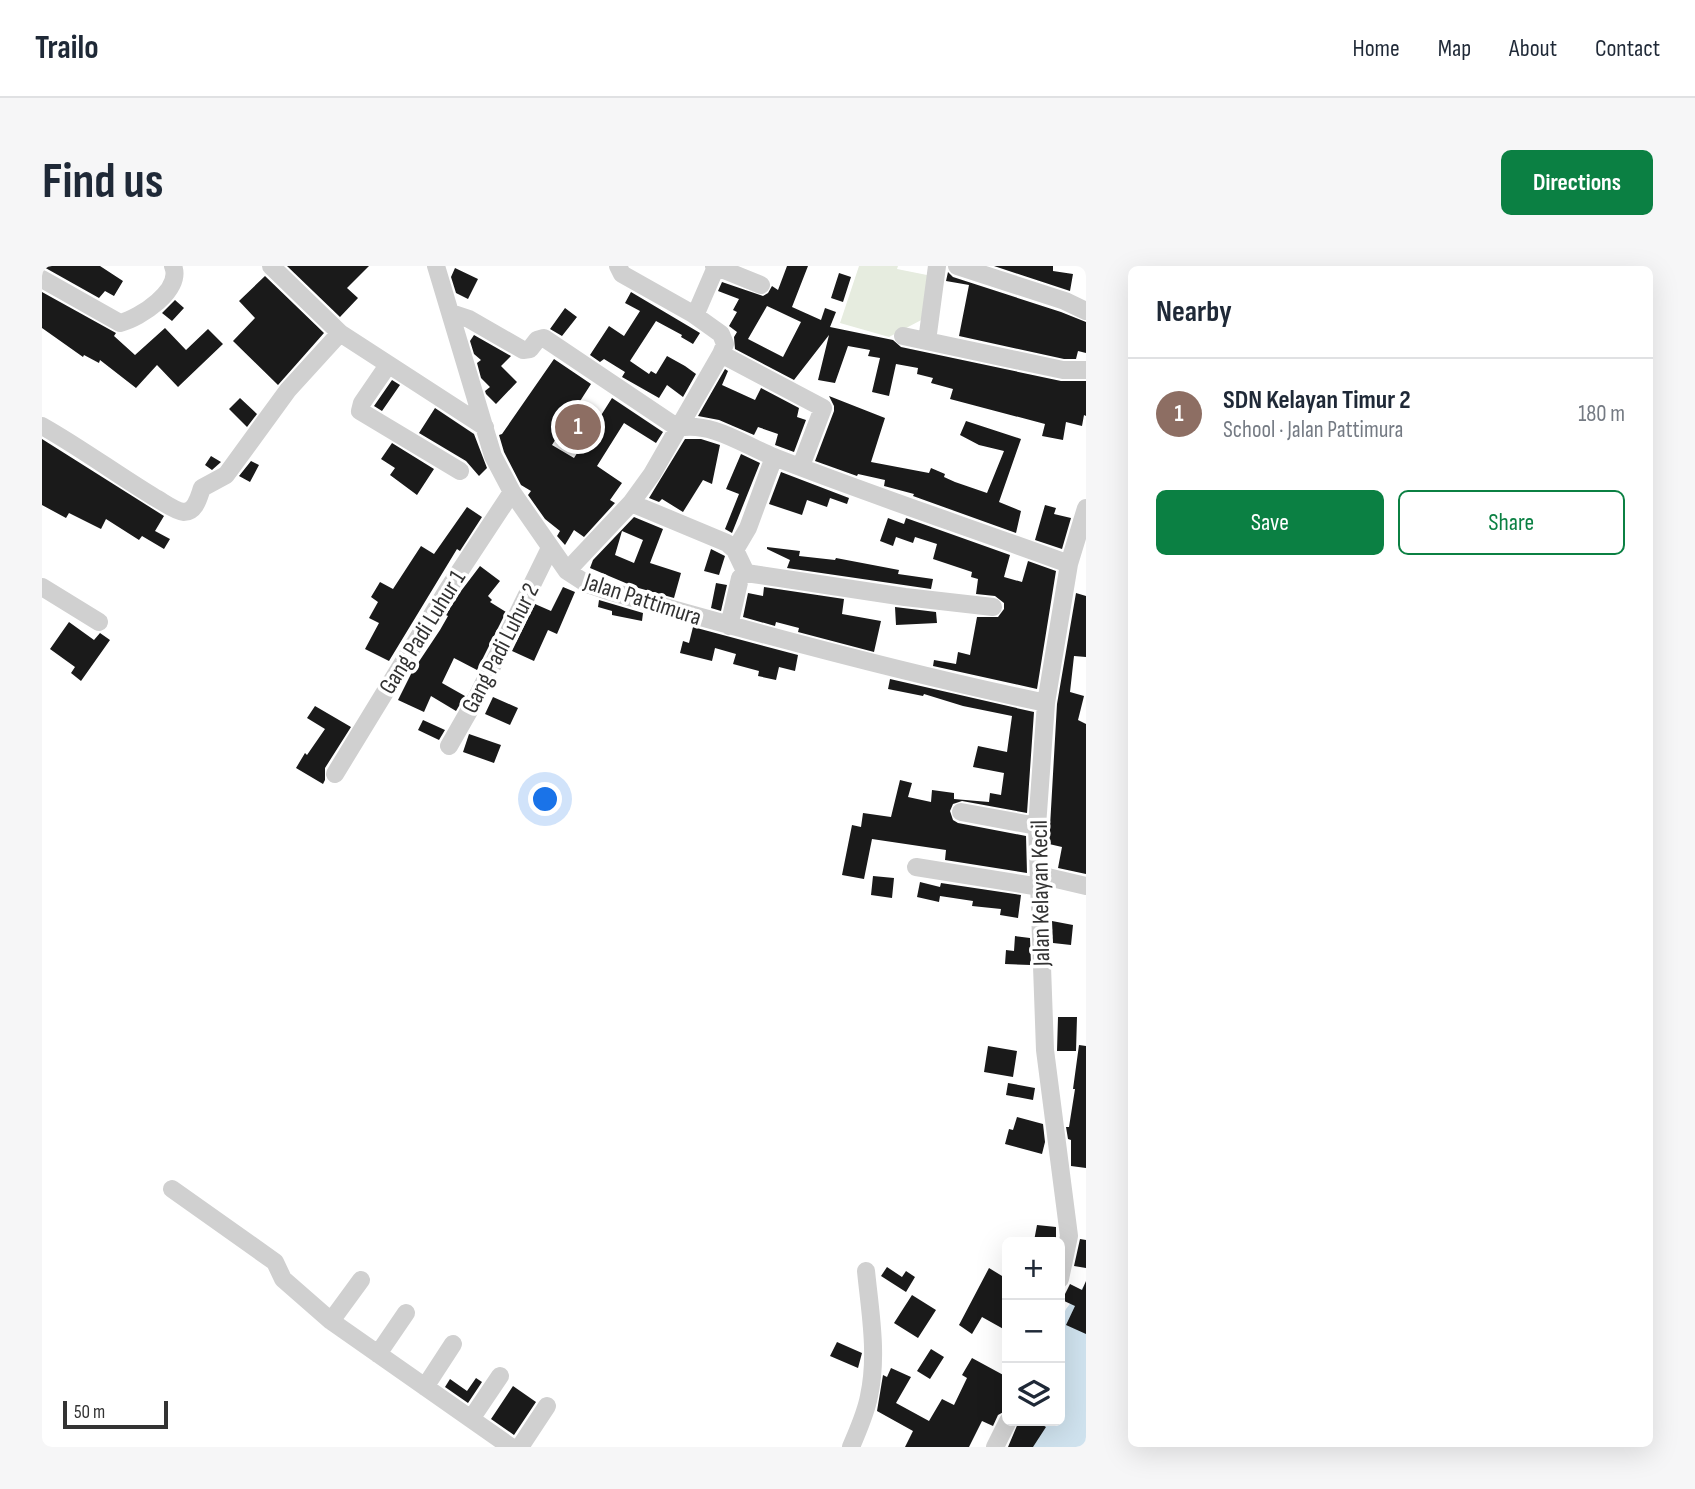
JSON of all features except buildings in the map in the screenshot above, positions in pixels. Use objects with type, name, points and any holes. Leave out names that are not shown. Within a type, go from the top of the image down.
[{"type":"street","points":[[42,279],[120,323],[129,320],[169,291],[175,279],[173,266]]},
{"type":"street","points":[[271,266],[340,333],[485,427]]},
{"type":"street","name":"Jalan Pattimura","points":[[436,266],[493,456],[512,492],[567,571],[587,584],[729,626],[908,673],[1046,703]]},
{"type":"street","points":[[567,571],[631,502],[664,455],[725,344],[721,334],[693,314],[622,274],[618,266]]},
{"type":"street","points":[[693,314],[697,311],[715,266],[761,285]]},
{"type":"street","points":[[926,341],[937,266]]},
{"type":"street","points":[[957,266],[1065,300],[1086,311]]},
{"type":"street","points":[[451,313],[469,319],[523,350],[530,349],[537,340],[544,338],[678,428],[695,427],[721,434],[774,457],[1069,564]]},
{"type":"street","points":[[42,426],[173,508],[186,512],[196,504],[202,488],[226,475],[288,390],[340,333]]},
{"type":"street","points":[[903,336],[1063,370],[1086,370]]},
{"type":"street","points":[[721,354],[823,408],[801,466]]},
{"type":"street","points":[[388,365],[362,403],[360,411],[460,471]]},
{"type":"street","points":[[735,550],[748,528],[774,457]]},
{"type":"street","name":"Gang Padi Luhur 1","points":[[335,774],[441,600],[512,492]]},
{"type":"street","points":[[631,502],[719,538],[735,550],[746,573]]},
{"type":"street","name":"Jalan Kelayan Kecil","points":[[1065,1255],[1069,1236],[1045,1050],[1037,826],[1046,703],[1069,564],[1086,509]]},
{"type":"street","name":"Gang Padi Luhur 2","points":[[449,746],[477,697],[550,548]]},
{"type":"street","points":[[729,626],[740,578],[746,573],[993,607]]},
{"type":"street","points":[[42,587],[99,622]]},
{"type":"street","points":[[961,812],[1037,826]]},
{"type":"street","points":[[916,867],[1086,886]]},
{"type":"street","points":[[172,1189],[275,1262],[283,1279],[331,1321],[511,1447]]},
{"type":"street","points":[[851,1447],[869,1396],[872,1374],[872,1327],[866,1270]]},
{"type":"street","points":[[331,1321],[361,1280]]},
{"type":"street","points":[[378,1354],[406,1313]]},
{"type":"street","points":[[425,1387],[453,1344]]},
{"type":"street","points":[[471,1419],[500,1376]]},
{"type":"street","points":[[520,1447],[547,1406]]},
{"type":"street","points":[[995,1447],[1006,1426]]},
{"type":"shaded area","points":[[859,266],[898,266],[897,269],[932,276],[927,317],[889,337],[840,323]]},
{"type":"water","points":[[1086,1283],[1086,1447],[1009,1447],[1017,1426],[1065,1426],[1066,1309]]},
{"type":"place","name":"SDN Kelayan Timur 2","points":[[578,427]]}]
